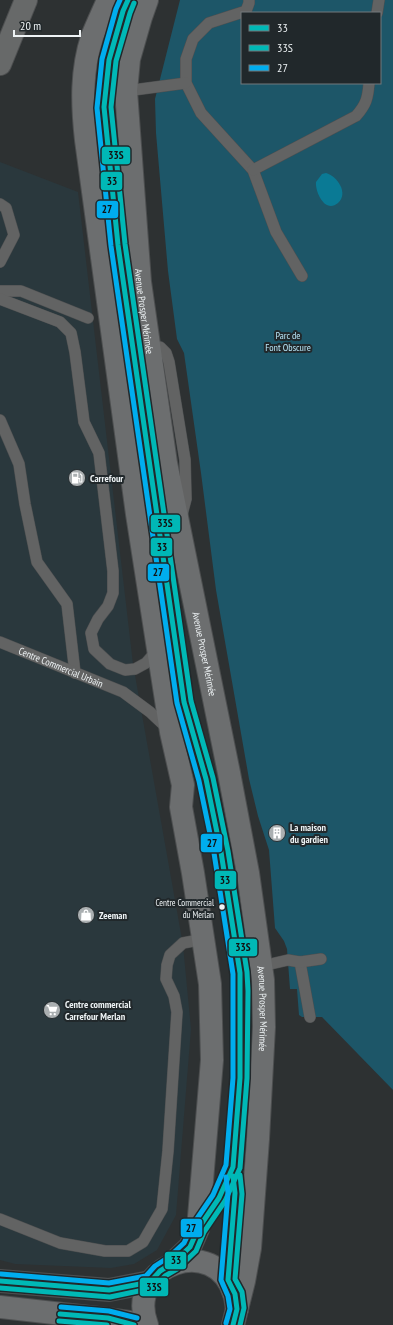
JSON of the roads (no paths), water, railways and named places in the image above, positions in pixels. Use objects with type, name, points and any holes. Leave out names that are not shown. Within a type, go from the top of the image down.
[{"type":"highway","points":[[0,64],[26,0]]},
{"type":"street","name":"Avenue Prosper Mérimée","points":[[108,0],[92,37],[84,74],[82,106],[96,220],[137,514],[171,732],[183,785],[181,807],[194,873],[210,984],[212,1060],[198,1229],[190,1248],[174,1263],[160,1271],[150,1282],[144,1298],[143,1316],[147,1325]]},
{"type":"street","name":"Avenue Prosper Mérimée","points":[[147,0],[129,59],[126,91],[141,287],[166,464],[232,787],[248,873],[262,966],[264,1027],[256,1170],[250,1248],[235,1317]]},
{"type":"street","name":"Avenue Prosper Mérimée","points":[[174,1263],[198,1261],[210,1265],[220,1271],[228,1280],[235,1294],[235,1317]]},
{"type":"street","points":[[0,1281],[109,1290],[150,1282]]},
{"type":"street","points":[[0,1307],[107,1319],[129,1322],[134,1325]]},
{"type":"lane","points":[[128,0],[123,11],[110,60],[104,108],[118,245],[184,702],[206,779],[221,852],[240,972],[240,1078],[233,1167],[235,1193],[228,1280]]},
{"type":"lane","points":[[243,12],[246,11],[249,0]]},
{"type":"lane","points":[[377,12],[379,0]]},
{"type":"lane","points":[[241,13],[209,23],[193,40],[186,59],[186,83],[201,113],[253,170],[276,232],[302,276]]},
{"type":"lane","points":[[126,91],[186,83]]},
{"type":"lane","points":[[253,170],[356,116],[364,107],[368,95],[369,84]]},
{"type":"lane","points":[[0,204],[6,208],[14,235],[0,262]]},
{"type":"lane","points":[[0,291],[21,291],[88,318]]},
{"type":"lane","points":[[0,299],[60,322],[71,333],[75,352],[84,422],[99,453],[113,571],[113,593],[108,606],[98,619],[91,633],[94,649],[110,664],[125,670],[135,669],[146,663],[153,656],[157,643]]},
{"type":"lane","points":[[160,347],[166,353],[169,362],[185,460],[186,499],[179,526]]},
{"type":"lane","points":[[0,420],[19,464],[25,504],[37,562],[68,604],[75,673]]},
{"type":"lane","name":"Centre Commercial Urbain","points":[[0,642],[123,692],[150,712],[171,732]]},
{"type":"lane","points":[[0,1219],[60,1243],[105,1251],[128,1251],[143,1242],[162,1209],[168,1152],[177,1012],[174,996],[166,979],[166,965],[170,955],[183,943],[204,938]]},
{"type":"lane","points":[[262,966],[288,960],[300,962],[322,959]]},
{"type":"lane","points":[[300,962],[310,1017]]},
{"type":"lane","points":[[198,1229],[219,1198],[233,1167]]},
{"type":"place","name":"Carrefour","points":[[77,478]]},
{"type":"place","name":"La maison du gardien","points":[[277,833]]},
{"type":"place","name":"Centre Commercial du Merlan","points":[[222,907]]},
{"type":"place","name":"Zeeman","points":[[86,915]]},
{"type":"place","name":"Centre commercial Carrefour Merlan","points":[[52,1010]]},
{"type":"park label","name":"Parc de Font Obscure","points":[[288,340]]}]
